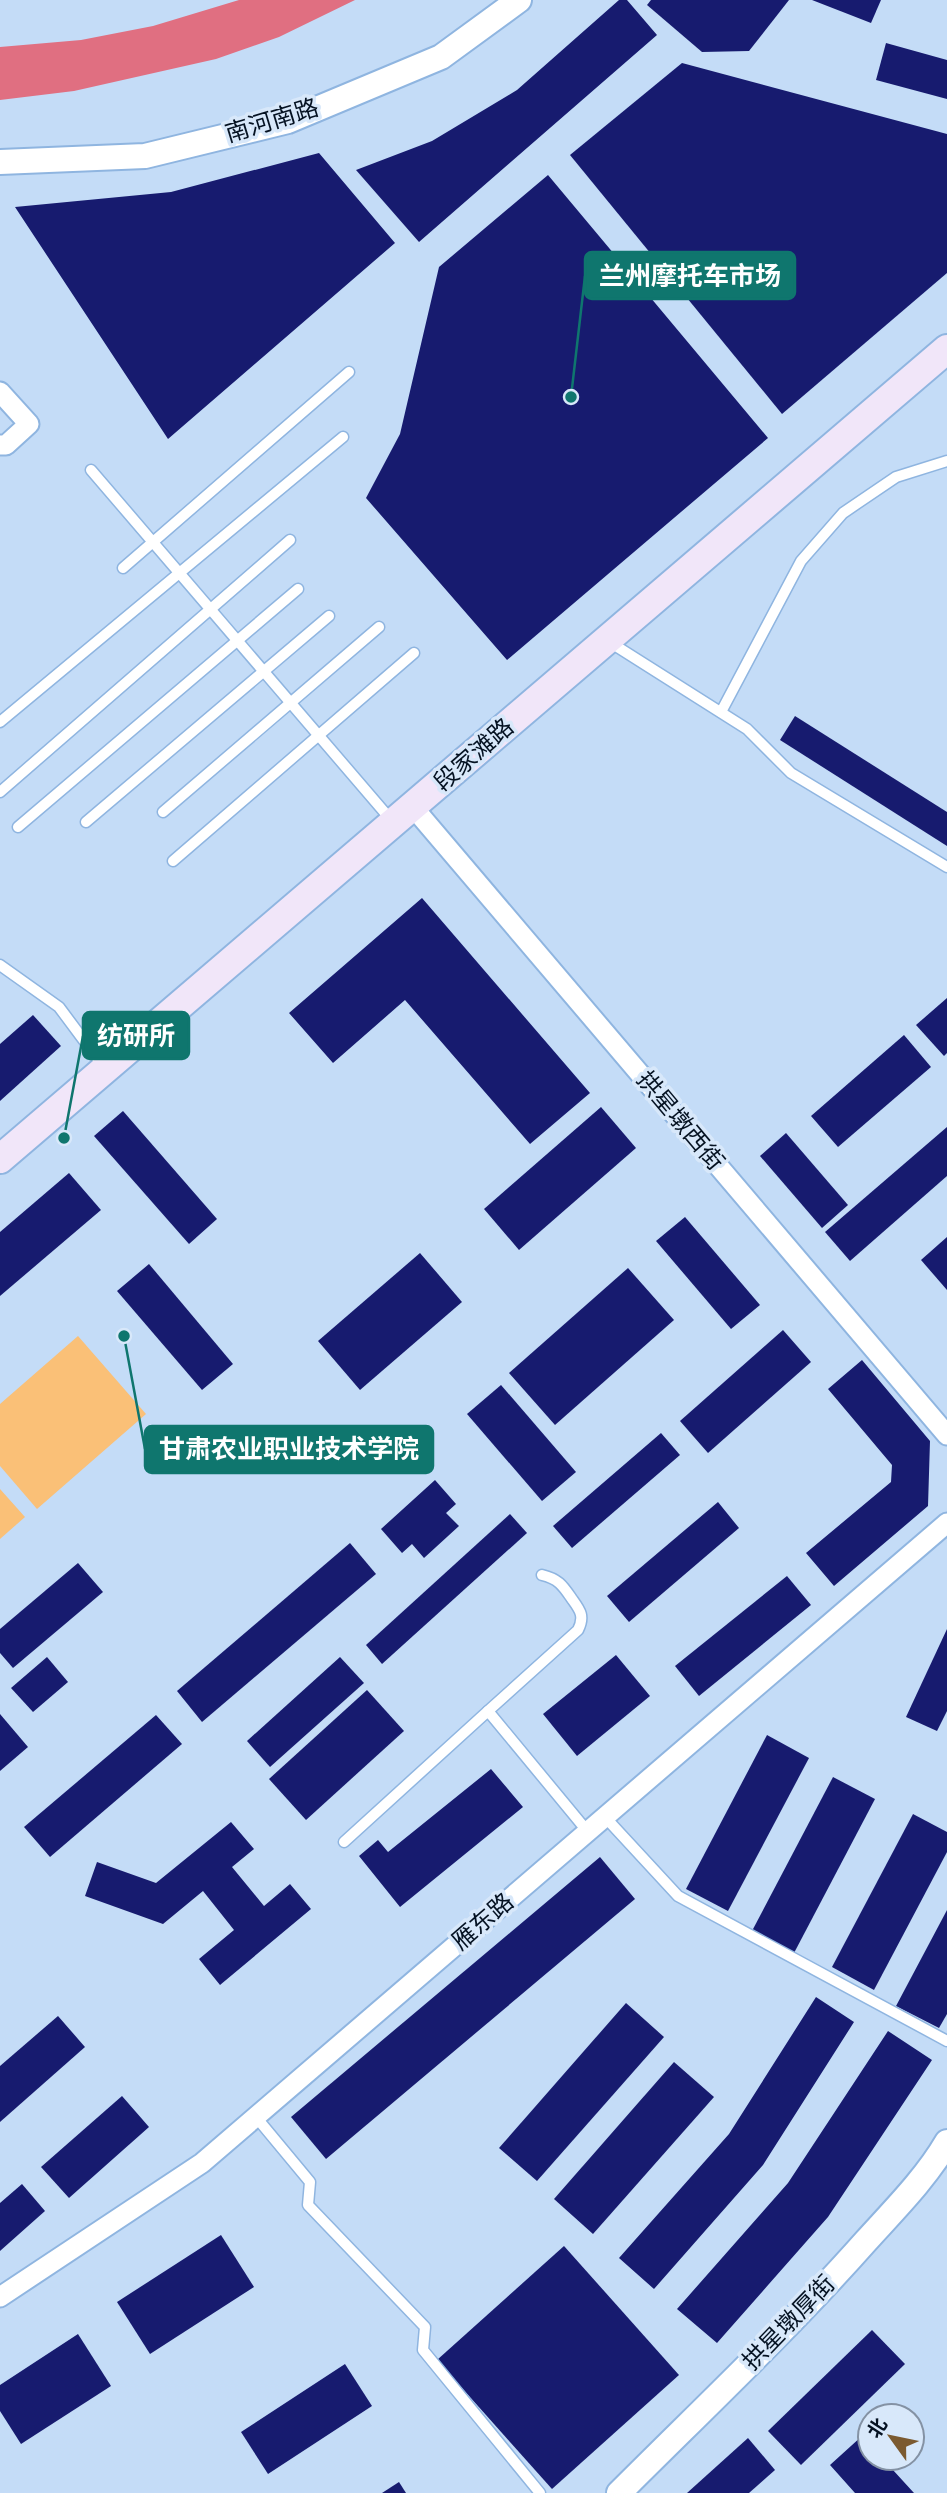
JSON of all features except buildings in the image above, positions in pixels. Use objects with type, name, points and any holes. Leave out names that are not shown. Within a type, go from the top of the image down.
[{"type":"main road","name":"段家滩路","points":[[0,1159],[947,349]]},
{"type":"street","name":"南河南路","points":[[0,162],[145,156],[288,121],[441,57],[519,0]]},
{"type":"street","points":[[0,392],[29,424],[6,445],[0,445]]},
{"type":"street","name":"拱星墩西街","points":[[404,815],[947,1435]]},
{"type":"street","name":"雁东路","points":[[0,2297],[202,2164],[947,1522]]},
{"type":"street","name":"拱星墩厚街","points":[[618,2493],[815,2298],[901,2201],[939,2156],[947,2142]]},
{"type":"lane","points":[[123,568],[349,372]]},
{"type":"lane","points":[[0,722],[343,437]]},
{"type":"lane","points":[[721,712],[801,561],[844,513],[896,477],[947,461]]},
{"type":"lane","points":[[91,470],[319,735],[404,815]]},
{"type":"lane","points":[[0,792],[290,540]]},
{"type":"lane","points":[[18,827],[298,589]]},
{"type":"lane","points":[[86,822],[329,616]]},
{"type":"lane","points":[[163,811],[379,626]]},
{"type":"lane","points":[[608,640],[747,729],[791,773],[947,867]]},
{"type":"lane","points":[[173,861],[414,653]]},
{"type":"lane","points":[[0,965],[59,1007],[105,1069]]},
{"type":"lane","points":[[344,1842],[578,1630],[581,1610],[568,1590],[561,1583],[542,1575]]},
{"type":"lane","points":[[488,1711],[588,1832]]},
{"type":"lane","points":[[605,1817],[678,1896],[947,2041]]},
{"type":"lane","points":[[256,2117],[310,2182],[308,2205],[425,2327],[422,2350],[540,2493]]},
{"type":"shaded area","points":[[239,0],[355,0],[279,37],[216,59],[74,91],[0,100],[0,47],[81,40],[153,26]]},
{"type":"shaded area","points":[[78,1336],[146,1414],[37,1509],[0,1466],[0,1404]]},
{"type":"shaded area","points":[[0,1489],[25,1517],[0,1539]]},
{"type":"place","name":"兰州摩托车市场","points":[[571,397]]},
{"type":"place","name":"纺研所","points":[[64,1138]]},
{"type":"place","name":"甘肃农业职业技术学院","points":[[124,1336]]}]
